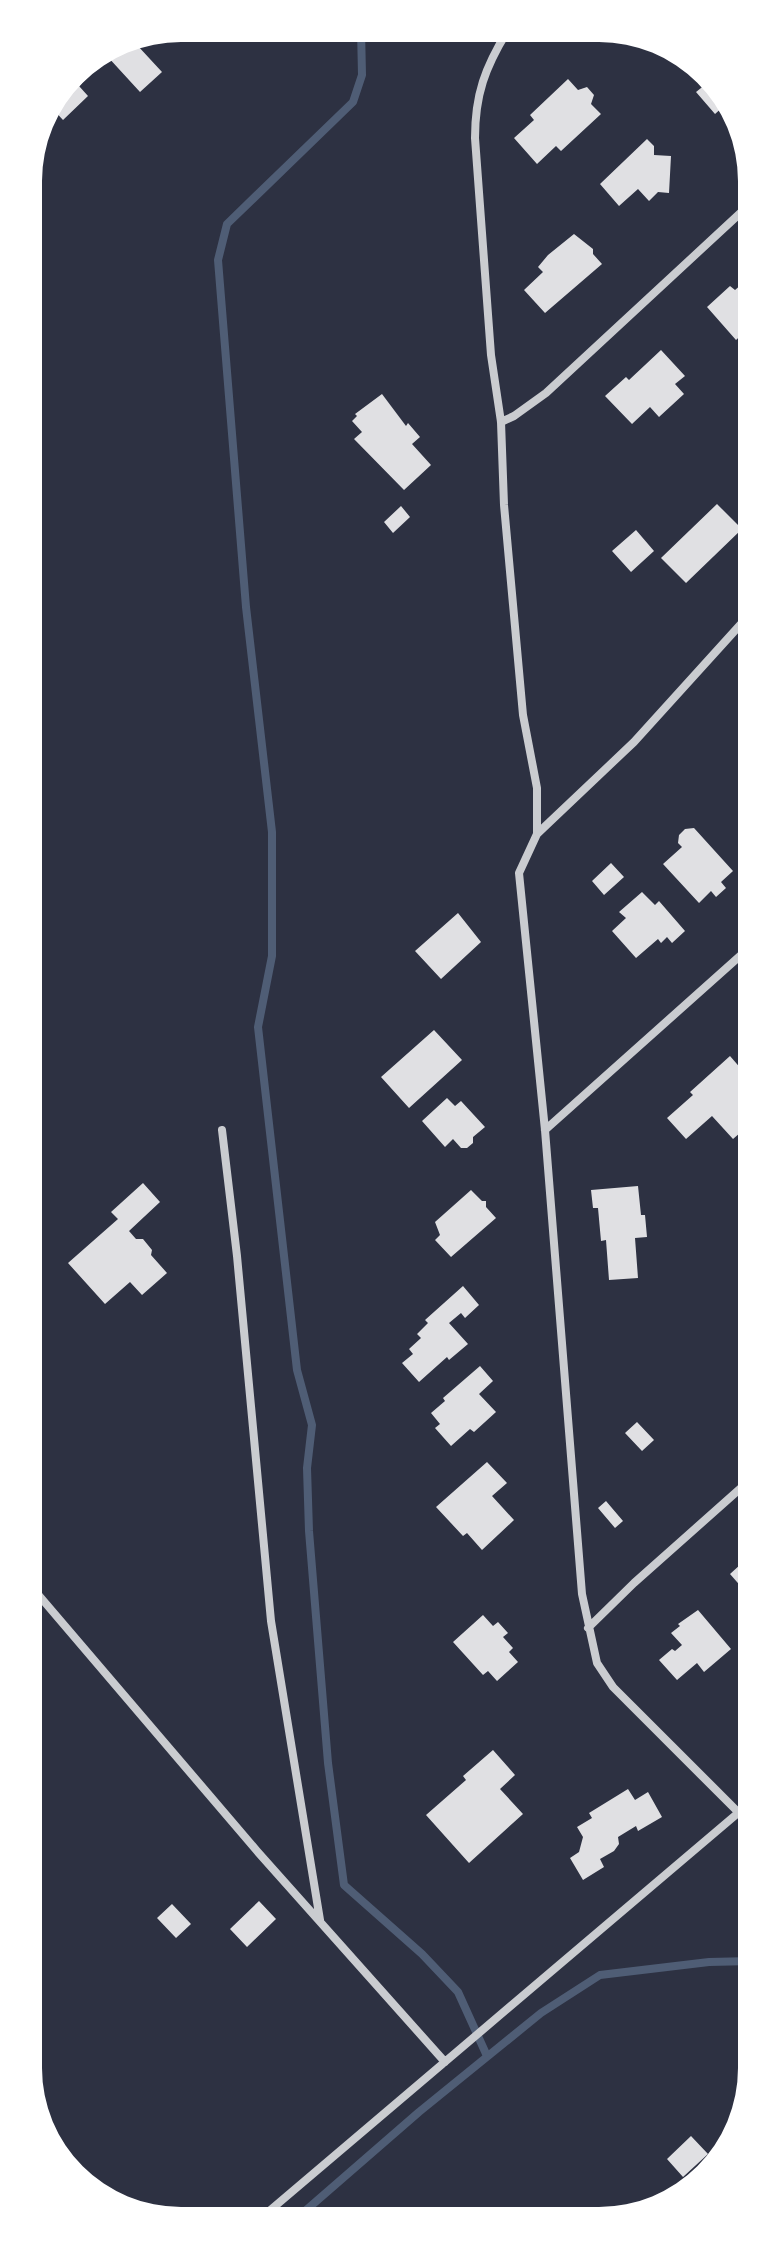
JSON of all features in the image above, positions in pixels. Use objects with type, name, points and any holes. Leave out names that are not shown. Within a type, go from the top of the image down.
[{"type":"street","points":[[500,42],[488,62],[475,115],[491,355],[501,422],[504,505],[523,715],[537,788],[537,834]]},
{"type":"street","points":[[501,422],[523,411],[546,393],[738,215]]},
{"type":"street","points":[[274,2207],[738,1812],[613,1687],[597,1663],[588,1628],[582,1594],[545,1130],[519,873],[537,834],[634,742],[738,627]]},
{"type":"street","points":[[545,1130],[738,958]]},
{"type":"street","points":[[222,1130],[237,1256],[271,1621],[320,1920]]},
{"type":"street","points":[[588,1628],[738,1491]]},
{"type":"street","points":[[42,1599],[257,1851],[445,2062]]},
{"type":"building","points":[[140,48],[162,72],[140,92],[112,61]]},
{"type":"building","points":[[568,79],[578,90],[587,87],[594,95],[591,104],[601,114],[561,151],[556,146],[537,164],[514,138],[534,120],[530,115]]},
{"type":"building","points":[[80,87],[88,96],[63,120],[59,115]]},
{"type":"building","points":[[701,88],[718,111],[715,114],[696,92]]},
{"type":"building","points":[[647,139],[654,146],[654,155],[671,156],[669,193],[658,192],[649,201],[638,189],[619,206],[600,184]]},
{"type":"building","points":[[574,234],[593,249],[593,254],[602,264],[545,313],[524,290],[543,272],[538,267],[548,255]]},
{"type":"building","points":[[730,286],[735,290],[738,287],[736,340],[707,307]]},
{"type":"building","points":[[661,350],[685,376],[675,384],[684,394],[659,417],[650,407],[632,424],[605,396],[626,377],[629,380]]},
{"type":"building","points":[[382,394],[406,426],[408,423],[420,437],[412,444],[431,465],[404,490],[354,439],[362,432],[352,421],[357,416],[355,414]]},
{"type":"building","points":[[717,504],[738,525],[738,533],[686,583],[661,558]]},
{"type":"building","points":[[401,506],[410,517],[393,533],[384,522]]},
{"type":"building","points":[[636,530],[654,551],[631,572],[612,551]]},
{"type":"building","points":[[694,828],[733,871],[721,882],[726,888],[716,897],[711,891],[699,903],[663,864],[682,847],[678,843],[679,835],[685,829]]},
{"type":"building","points":[[611,863],[624,877],[604,895],[592,881]]},
{"type":"building","points":[[642,892],[655,905],[659,901],[685,931],[672,943],[667,937],[661,943],[658,939],[636,958],[612,931],[626,918],[619,912]]},
{"type":"building","points":[[458,913],[481,942],[441,979],[415,951]]},
{"type":"building","points":[[434,1030],[462,1060],[409,1108],[381,1077]]},
{"type":"building","points":[[730,1056],[738,1065],[738,1135],[733,1139],[712,1116],[686,1139],[667,1118],[693,1095],[690,1092]]},
{"type":"building","points":[[447,1098],[455,1106],[461,1101],[485,1127],[473,1137],[473,1143],[467,1148],[461,1148],[453,1139],[445,1147],[422,1121]]},
{"type":"building","points":[[143,1183],[160,1202],[129,1231],[136,1239],[143,1239],[152,1250],[151,1255],[167,1273],[142,1295],[130,1282],[105,1304],[68,1263],[118,1219],[111,1212]]},
{"type":"building","points":[[638,1186],[647,1237],[635,1238],[638,1278],[609,1280],[606,1240],[601,1241],[598,1208],[593,1208],[591,1190]]},
{"type":"building","points":[[471,1190],[486,1201],[486,1207],[496,1218],[451,1257],[435,1240],[440,1235],[435,1222]]},
{"type":"building","points":[[463,1286],[479,1305],[465,1318],[461,1313],[449,1323],[468,1344],[449,1360],[447,1357],[419,1382],[402,1363],[413,1354],[409,1349],[421,1338],[417,1334],[428,1323],[425,1320]]},
{"type":"building","points":[[480,1366],[493,1381],[479,1394],[496,1412],[474,1432],[470,1429],[451,1446],[435,1428],[440,1424],[431,1413],[445,1401],[443,1398]]},
{"type":"building","points":[[637,1422],[654,1440],[642,1451],[625,1433]]},
{"type":"building","points":[[487,1462],[507,1483],[492,1496],[514,1520],[482,1550],[467,1533],[463,1536],[436,1507]]},
{"type":"building","points":[[606,1501],[623,1521],[615,1528],[598,1508]]},
{"type":"building","points":[[738,1567],[738,1583],[730,1574]]},
{"type":"building","points":[[698,1610],[731,1649],[704,1672],[697,1663],[677,1680],[659,1660],[682,1645],[671,1633]]},
{"type":"building","points":[[483,1615],[493,1626],[498,1622],[508,1633],[503,1637],[513,1648],[509,1652],[518,1662],[497,1681],[488,1671],[483,1675],[453,1642]]},
{"type":"building","points":[[493,1750],[515,1775],[500,1789],[523,1814],[469,1863],[426,1815],[466,1780],[463,1776]]},
{"type":"building","points":[[628,1789],[635,1800],[648,1792],[662,1817],[638,1831],[636,1826],[618,1837],[619,1844],[614,1851],[600,1859],[604,1867],[583,1880],[570,1858],[579,1852],[583,1837],[577,1827],[592,1818],[589,1813]]},
{"type":"building","points":[[259,1901],[276,1919],[247,1947],[230,1929]]},
{"type":"building","points":[[172,1904],[191,1924],[176,1938],[157,1918]]},
{"type":"building","points":[[691,2136],[708,2154],[683,2177],[667,2159]]},
{"type":"waterway","points":[[361,42],[362,75],[353,102],[227,224],[218,260],[246,607],[272,832],[272,956],[258,1027],[297,1370],[312,1425],[307,1468],[309,1531],[328,1763],[344,1885],[422,1954],[458,1992],[487,2056]]},
{"type":"waterway","points":[[310,2207],[419,2112],[541,2013],[600,1975],[738,1961]]}]
